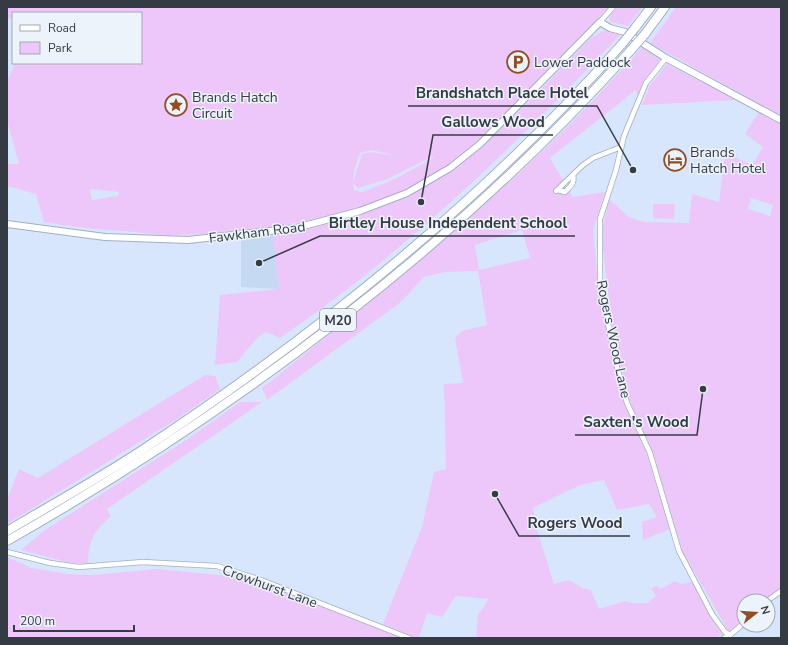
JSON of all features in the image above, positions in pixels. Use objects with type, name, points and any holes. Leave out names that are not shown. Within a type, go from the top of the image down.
[{"type":"highway","name":"M20","points":[[7,531],[100,476],[208,405],[286,349],[358,293],[493,177],[583,88],[622,44],[651,7]]},
{"type":"highway","name":"M20","points":[[7,542],[109,482],[224,404],[335,323],[398,271],[531,155],[592,94],[645,34],[665,7]]},
{"type":"street","points":[[613,7],[600,22],[610,28],[625,32],[666,58],[781,120]]},
{"type":"street","name":"Fawkham Road","points":[[7,224],[105,237],[188,240],[296,228],[360,211],[407,193],[456,163],[480,144],[515,110],[600,22]]},
{"type":"street","name":"Rogers Wood Lane","points":[[666,58],[646,83],[621,146],[600,219],[600,285],[617,367],[628,403],[650,453],[679,552],[712,614],[725,632],[731,637]]},
{"type":"street","points":[[557,191],[565,192],[571,187],[574,181],[573,175],[593,158],[621,146]]},
{"type":"street","points":[[612,150],[618,158]]},
{"type":"street","name":"Crowhurst Lane","points":[[10,553],[50,563],[80,567],[143,562],[217,566],[261,580],[409,638]]},
{"type":"street","points":[[724,638],[731,637]]},
{"type":"shaded area","points":[[273,235],[279,289],[241,287],[241,240]]},
{"type":"green space","name":"Brands Hatch Circuit","points":[[7,7],[609,7],[541,79],[476,144],[451,164],[420,182],[387,197],[353,209],[317,219],[244,231],[172,235],[100,229],[44,222],[36,194],[7,186],[7,164],[19,164],[7,120],[7,82],[15,64],[142,64],[142,12],[12,12],[12,19],[7,18]],"holes":[[[371,150],[398,156],[370,152],[362,154],[353,182],[354,171],[360,153]],[[433,156],[433,158],[395,179],[362,192],[354,190],[353,183],[358,188],[388,179]],[[90,189],[119,192],[118,196],[92,200]]]},
{"type":"green space","points":[[616,7],[643,7],[628,26],[611,22],[611,12]]},
{"type":"green space","points":[[676,7],[781,7],[781,116],[650,43]]},
{"type":"green space","points":[[605,30],[621,34],[500,156],[416,233],[327,305],[280,338],[266,332],[258,337],[237,362],[215,365],[220,295],[279,289],[273,235],[327,223],[392,203],[406,197],[435,180],[460,163],[506,124],[592,37]]},
{"type":"green space","points":[[642,47],[660,60],[637,95],[636,90],[550,158],[573,197],[605,192],[593,230],[599,295],[624,400],[645,448],[670,529],[643,540],[642,522],[657,517],[649,504],[617,510],[604,480],[580,485],[533,508],[537,530],[554,584],[569,580],[582,588],[591,590],[599,609],[625,601],[632,603],[647,603],[656,596],[651,588],[657,586],[661,589],[675,581],[682,584],[692,582],[723,634],[715,638],[476,638],[478,615],[489,599],[456,596],[442,617],[427,613],[419,638],[415,638],[383,624],[422,527],[434,472],[446,469],[444,384],[463,383],[455,338],[462,331],[487,325],[478,271],[445,272],[424,277],[401,302],[267,400],[262,388],[411,268],[460,226],[508,184],[599,94]],"holes":[[[522,230],[530,258],[479,270],[475,245]]]},
{"type":"green space","points":[[667,64],[738,100],[642,105],[650,85]]},
{"type":"green space","points":[[759,111],[781,123],[781,588],[774,593],[736,593],[736,625],[729,632],[682,551],[649,443],[629,403],[616,355],[601,234],[609,199],[629,217],[644,222],[689,223],[692,194],[719,202],[725,153],[752,165],[763,147],[745,134]],"holes":[[[751,198],[773,205],[770,216],[748,209]]]},
{"type":"green space","points":[[653,204],[675,204],[674,219],[653,218]]},
{"type":"green space","points":[[205,375],[215,376],[220,389],[177,419],[7,524],[7,500],[19,469],[38,478]]},
{"type":"green space","points":[[240,402],[262,402],[107,509],[111,516],[93,537],[89,548],[88,564],[67,562],[21,550],[45,530],[186,440]]},
{"type":"green space","points":[[7,557],[32,568],[68,574],[93,575],[157,569],[250,578],[402,638],[7,638]]},
{"type":"place","name":"Lower Paddock","points":[[518,62]]},
{"type":"place","name":"Brands Hatch Circuit","points":[[176,105]]},
{"type":"place","name":"Brands Hatch Hotel","points":[[675,160]]},
{"type":"place","name":"Brandshatch Place Hotel","points":[[633,170]]},
{"type":"place","name":"Gallows Wood","points":[[421,202]]},
{"type":"place","name":"Birtley House Independent School","points":[[259,263]]},
{"type":"place","name":"Saxten's Wood","points":[[703,389]]},
{"type":"place","name":"Rogers Wood","points":[[495,494]]}]
